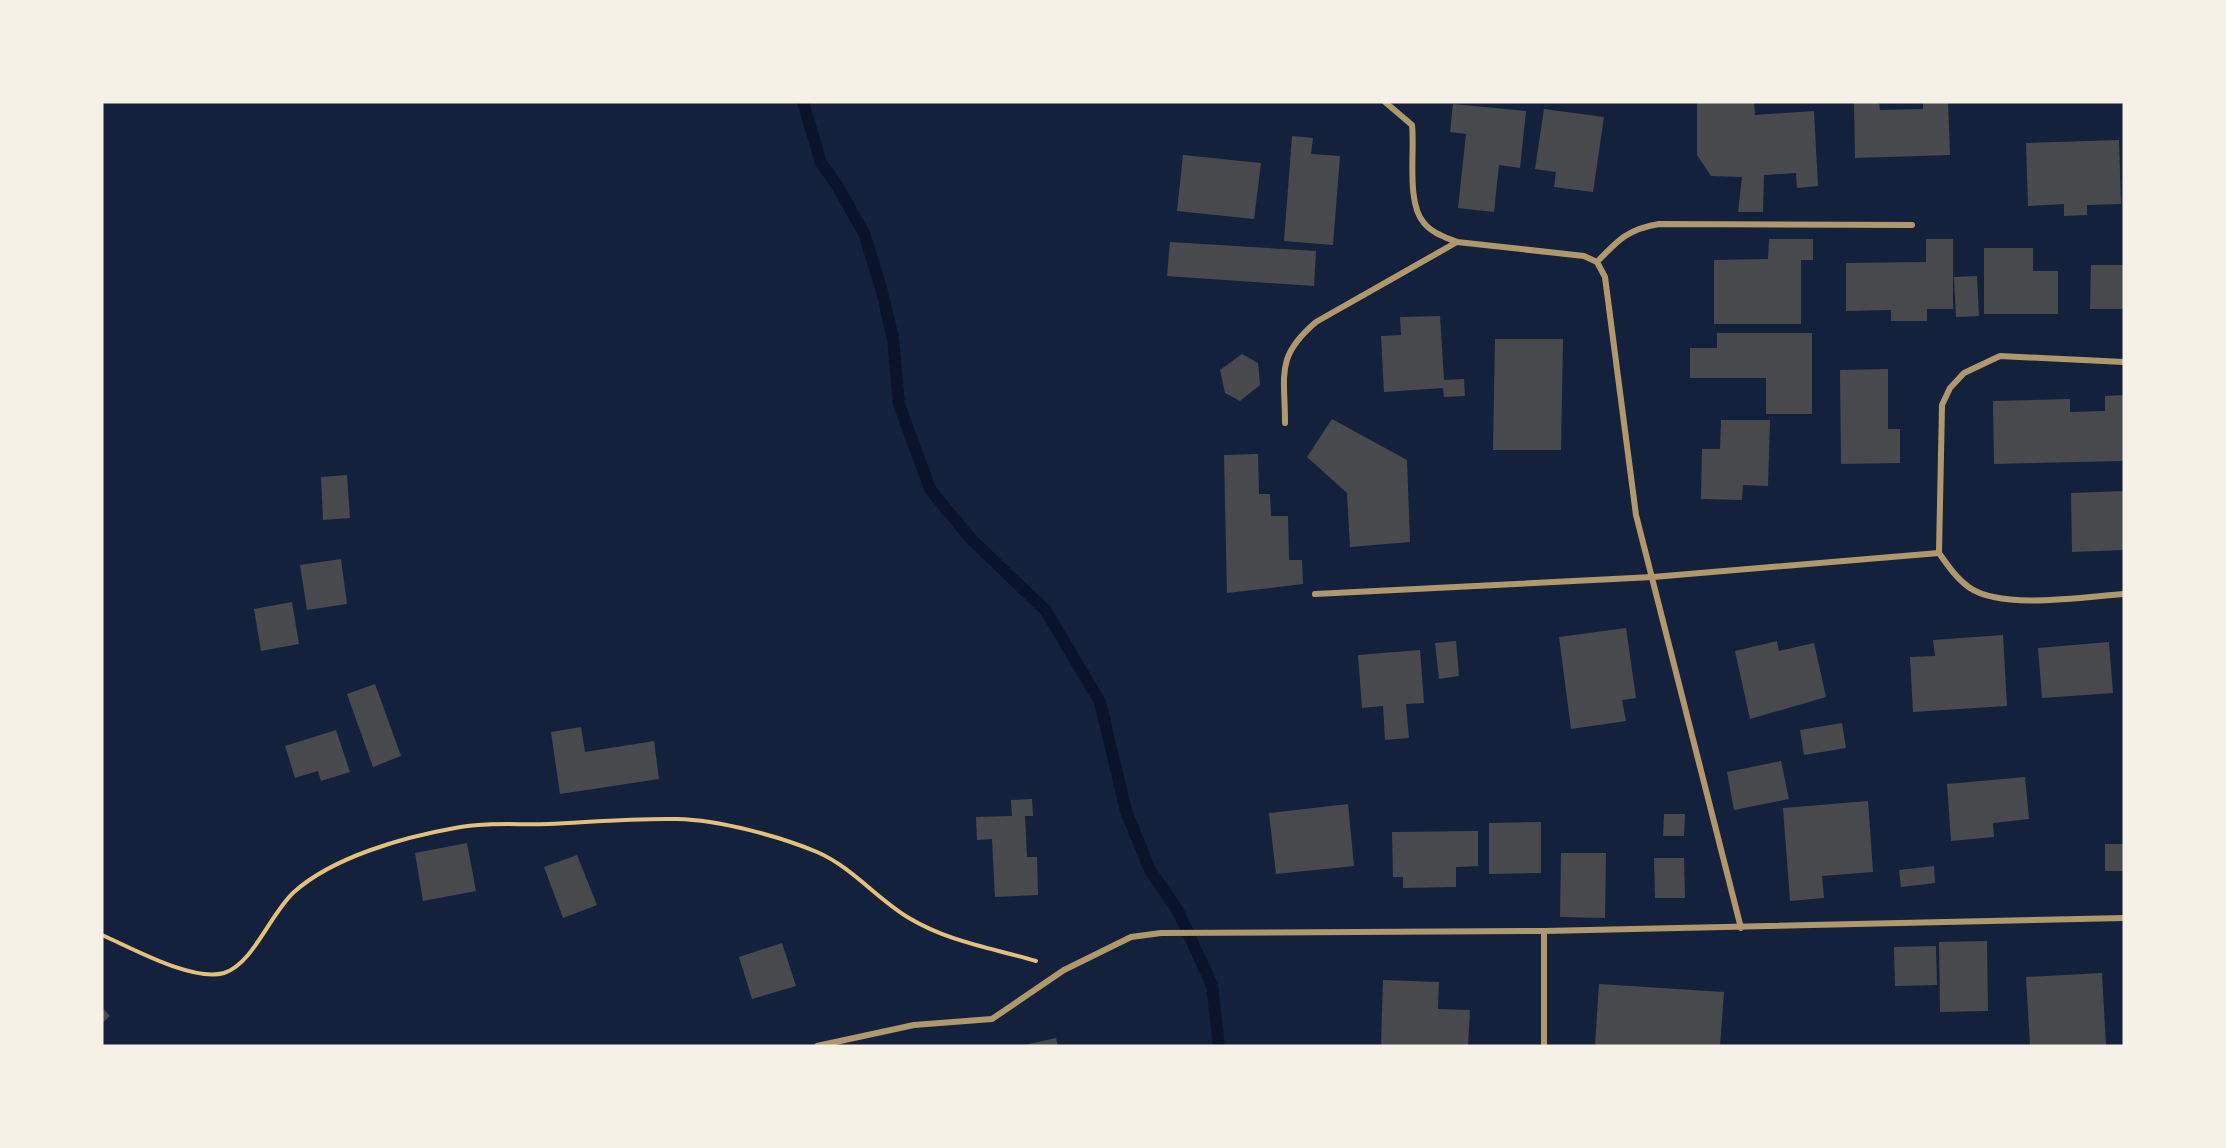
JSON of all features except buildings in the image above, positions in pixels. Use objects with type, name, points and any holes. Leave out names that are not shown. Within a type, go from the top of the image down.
[{"type":"street","points":[[1385,102],[1412,125],[1413,189],[1419,215],[1423,222],[1438,234],[1456,242],[1568,252],[1597,262],[1605,276],[1636,515],[1741,928]]},
{"type":"street","points":[[1597,262],[1621,238],[1639,228],[1659,224],[1912,225]]},
{"type":"street","points":[[1285,423],[1285,363],[1290,348],[1301,335],[1316,322],[1456,242]]},
{"type":"street","points":[[2124,362],[2000,356],[1964,373],[1950,388],[1942,405],[1939,554],[1953,573],[1970,588],[1989,597],[2014,601],[2124,594]]},
{"type":"street","points":[[1315,594],[1653,577],[1939,554]]},
{"type":"street","points":[[817,1046],[914,1025],[992,1019],[1064,970],[1131,937],[1161,933],[1741,928],[2124,918]]},
{"type":"street","points":[[1544,931],[1544,1046]]},
{"type":"path","points":[[102,935],[176,967],[207,974],[223,973],[242,963],[276,911],[294,892],[317,875],[385,845],[457,827],[679,819],[769,834],[820,854],[865,884],[907,917],[943,936],[1064,970]]},
{"type":"waterway","points":[[803,102],[821,163],[835,182],[864,233],[893,338],[899,404],[930,489],[970,538],[1046,611],[1100,702],[1126,811],[1150,870],[1178,911],[1212,985],[1219,1046]]}]
